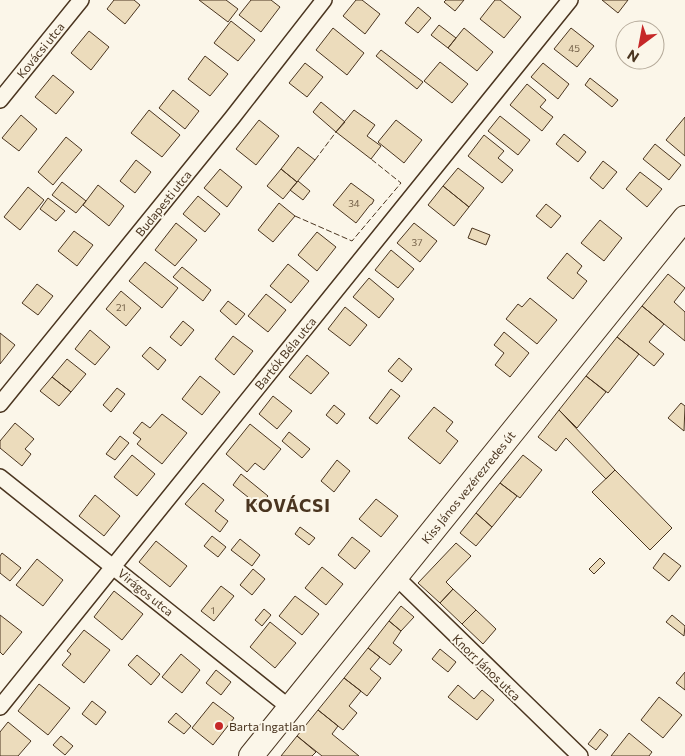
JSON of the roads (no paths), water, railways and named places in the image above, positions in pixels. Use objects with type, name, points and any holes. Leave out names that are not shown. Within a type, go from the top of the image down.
[{"type":"main road","name":"Kiss János vezérezredes út","points":[[251,756],[685,218]]},
{"type":"street","name":"Kovácsi utca","points":[[0,100],[81,0]]},
{"type":"street","name":"Budapesti utca","points":[[0,404],[232,118],[324,0]]},
{"type":"street","name":"Bartók Béla utca","points":[[0,707],[570,0]]},
{"type":"street","name":"Virágos utca","points":[[0,477],[113,565],[290,708]]},
{"type":"street","name":"Knorr János utca","points":[[396,577],[580,756]]},
{"type":"place","name":"Barta Ingatlan","points":[[219,726]]},
{"type":"district","name":"KOVÁCSI","points":[[288,505]]}]
